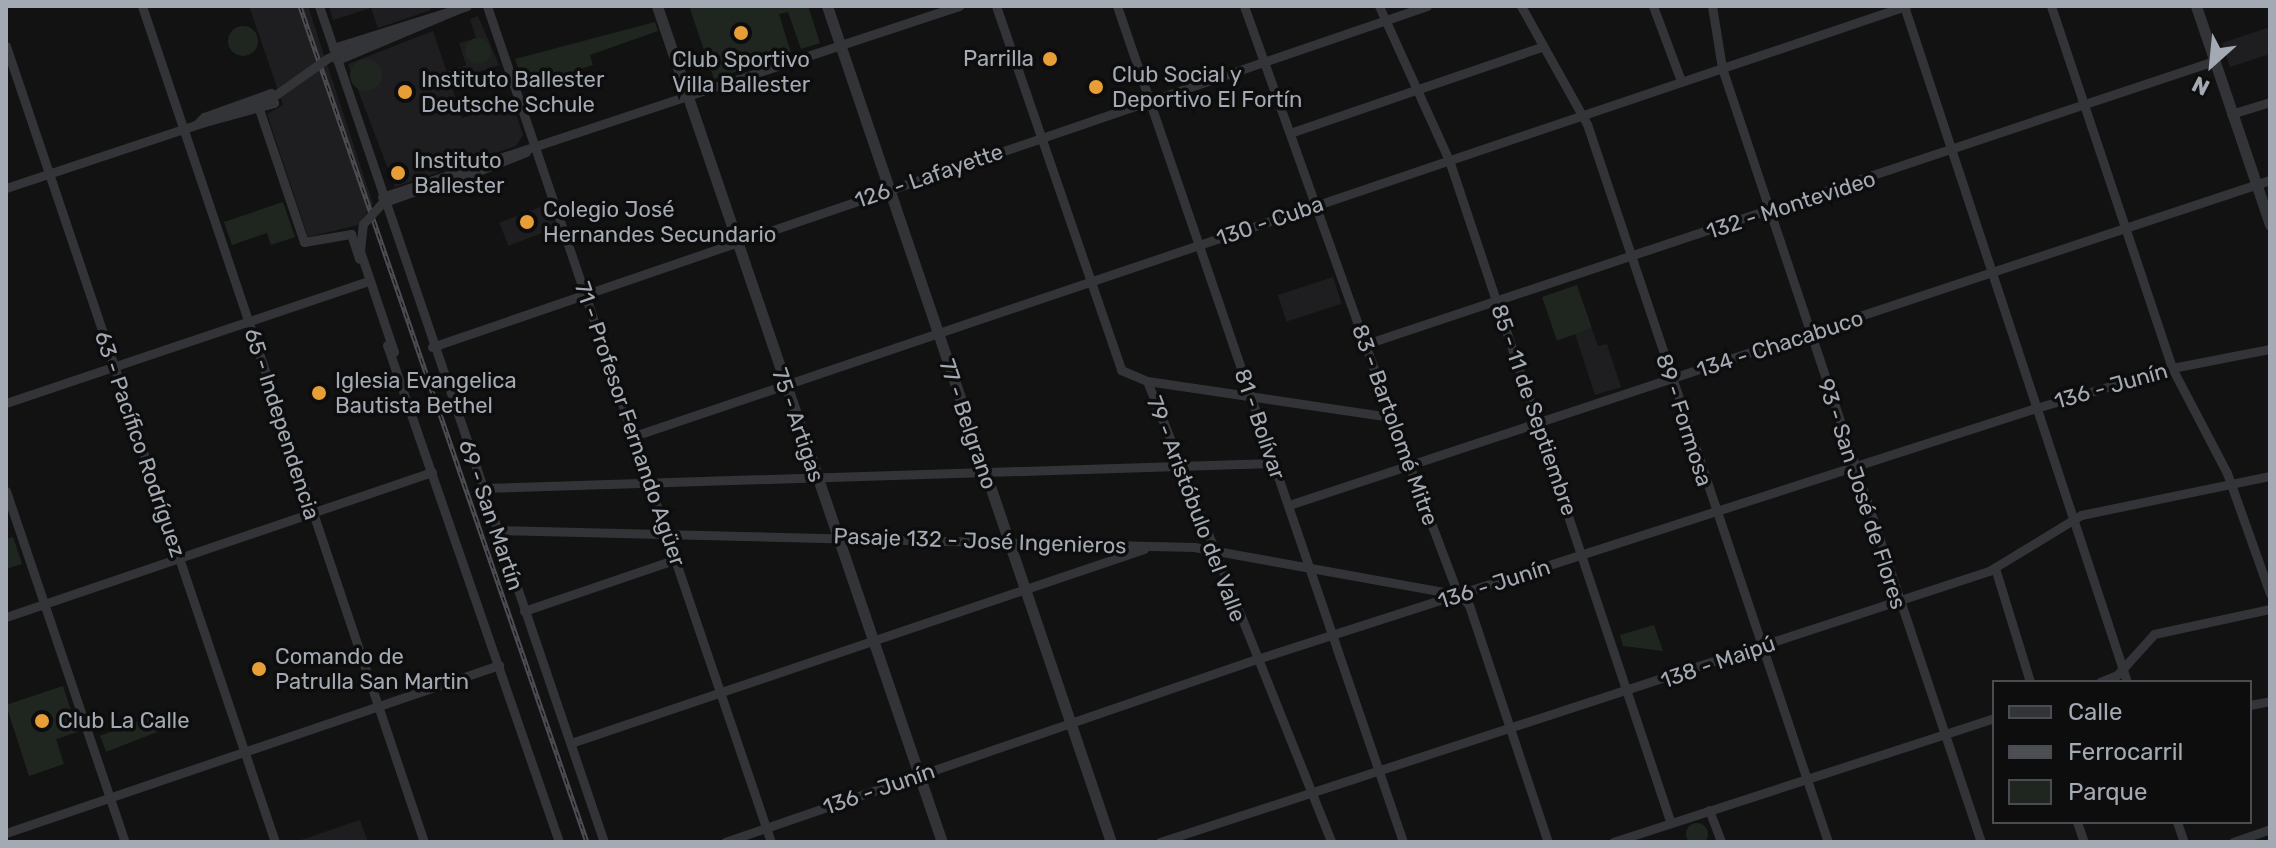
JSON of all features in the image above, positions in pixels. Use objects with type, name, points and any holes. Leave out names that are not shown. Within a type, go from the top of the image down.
[{"type":"street","name":"65 - Independencia","points":[[142,6],[310,513],[424,842]]},
{"type":"street","name":"69 - San Martín","points":[[319,6],[432,347],[604,842]]},
{"type":"street","name":"71 - Profesor Fernando Agüer","points":[[487,6],[771,842]]},
{"type":"street","name":"75 - Artigas","points":[[657,6],[942,842]]},
{"type":"street","name":"77 - Belgrano","points":[[827,6],[1111,842]]},
{"type":"street","points":[[383,202],[687,96],[959,6]]},
{"type":"street","name":"79 - Aristóbulo del Valle","points":[[996,6],[1089,282],[1124,375],[1147,381],[1254,660],[1331,842]]},
{"type":"street","name":"81 - Bolívar","points":[[1117,6],[1403,842]]},
{"type":"street","name":"83 - Bartolomé Mitre","points":[[1244,6],[1391,417],[1460,595],[1469,605],[1548,842]]},
{"type":"street","name":"85 - 11 de Septiembre","points":[[1379,6],[1449,160],[1670,821]]},
{"type":"street","name":"126 - Lafayette","points":[[432,347],[1427,6]]},
{"type":"street","name":"89 - Formosa","points":[[1521,6],[1582,115],[1828,842]]},
{"type":"street","points":[[1653,6],[1681,81]]},
{"type":"street","name":"93 - San José de Flores","points":[[1712,6],[1722,68],[1897,600],[1981,842]]},
{"type":"street","points":[[1905,6],[2126,680]]},
{"type":"street","name":"130 - Cuba","points":[[634,436],[1905,6]]},
{"type":"street","points":[[2051,6],[2172,368],[2232,485],[2270,594]]},
{"type":"street","points":[[2196,6],[2270,225]]},
{"type":"street","points":[[333,48],[465,7]]},
{"type":"street","points":[[6,188],[183,128],[263,105],[328,58],[465,7]]},
{"type":"street","points":[[337,60],[465,7]]},
{"type":"street","name":"63 - Pacífico Rodríguez","points":[[6,46],[275,842]]},
{"type":"street","points":[[1290,133],[1544,46]]},
{"type":"street","name":"132 - Montevideo","points":[[1366,344],[2084,109],[2214,61]]},
{"type":"street","points":[[2231,114],[2270,102]]},
{"type":"street","points":[[263,105],[304,242],[351,234],[409,397]]},
{"type":"street","points":[[526,152],[382,203],[363,224],[360,251],[559,842]]},
{"type":"street","name":"134 - Chacabuco","points":[[1289,505],[2270,180]]},
{"type":"street","points":[[6,403],[366,282]]},
{"type":"street","name":"136 - Junín","points":[[725,842],[1254,660],[2036,408],[2172,368],[2270,349]]},
{"type":"street","points":[[1147,381],[1391,417]]},
{"type":"street","points":[[482,488],[1274,463]]},
{"type":"street","points":[[6,617],[432,472]]},
{"type":"street","name":"138 - Maipú","points":[[1160,842],[1308,792],[1627,693],[1995,568],[2074,517],[2270,476]]},
{"type":"street","points":[[6,491],[125,842]]},
{"type":"street","name":"Pasaje 132 - José Ingenieros","points":[[496,530],[667,532],[1211,550],[1460,595]]},
{"type":"street","points":[[571,743],[1149,547]]},
{"type":"street","points":[[524,611],[677,559]]},
{"type":"street","points":[[1995,568],[2029,680]]},
{"type":"street","points":[[2103,680],[2122,669],[2154,634],[2270,609]]},
{"type":"street","points":[[6,833],[499,665]]},
{"type":"street","points":[[1617,841],[1670,821],[1808,783],[1992,719]]},
{"type":"street","points":[[1709,810],[1721,842]]},
{"type":"street","points":[[2233,842],[2270,829]]},
{"type":"shaded area","points":[[249,6],[308,6],[373,204],[358,225],[308,237],[267,114],[283,105]]},
{"type":"shaded area","name":"Instituto Ballester Deutsche Schule","points":[[329,6],[429,6],[431,10],[378,28],[371,8],[333,20]]},
{"type":"shaded area","name":"Instituto Ballester Deutsche Schule","points":[[478,16],[499,65],[450,82],[462,118],[512,102],[523,135],[516,146],[395,187],[348,64],[433,31],[447,72],[466,65],[459,43],[476,38],[470,19]]},
{"type":"shaded area","points":[[2270,27],[2270,54],[2230,67],[2222,43]]},
{"type":"shaded area","name":"Colegio José Hernandes Secundario","points":[[548,204],[557,227],[508,246],[499,223]]},
{"type":"shaded area","points":[[1333,277],[1342,304],[1286,322],[1278,295]]},
{"type":"shaded area","points":[[1592,329],[1598,346],[1607,344],[1621,387],[1595,395],[1575,334]]},
{"type":"shaded area","points":[[360,820],[368,842],[295,842]]},
{"type":"green space","name":"Club Sportivo Villa Ballester","points":[[689,6],[808,6],[820,43],[801,49],[788,12],[779,14],[791,53],[714,79]]},
{"type":"green space","points":[[655,22],[658,31],[590,55],[593,65],[525,87],[515,59]]},
{"type":"green space","points":[[243,26],[254,30],[258,41],[254,52],[243,56],[232,52],[228,41],[232,30]]},
{"type":"green space","points":[[478,38],[487,42],[491,51],[487,60],[478,64],[469,60],[465,51],[469,42]]},
{"type":"green space","points":[[366,59],[377,64],[382,75],[377,86],[366,91],[355,86],[350,75],[355,64]]},
{"type":"green space","points":[[283,202],[295,237],[271,245],[267,233],[232,245],[224,222]]},
{"type":"green space","points":[[1577,285],[1592,328],[1557,341],[1542,297]]},
{"type":"green space","points":[[13,537],[22,564],[6,569],[6,539]]},
{"type":"green space","points":[[1654,625],[1663,651],[1623,646],[1620,635]]},
{"type":"green space","name":"Club La Calle","points":[[63,686],[78,732],[56,739],[64,764],[29,776],[6,705]]},
{"type":"green space","points":[[157,714],[163,730],[106,752],[100,736]]},
{"type":"green space","points":[[1697,823],[1705,826],[1708,834],[1705,842],[1697,845],[1689,842],[1686,834],[1689,826]]},
{"type":"railway","points":[[300,6],[587,842]]},
{"type":"place","name":"Club Sportivo Villa Ballester","points":[[741,33]]},
{"type":"place","name":"Parrilla","points":[[1050,59]]},
{"type":"place","name":"Club Social y Deportivo El Fortín","points":[[1096,87]]},
{"type":"place","name":"Instituto Ballester Deutsche Schule","points":[[405,92]]},
{"type":"place","name":"Instituto Ballester","points":[[398,173]]},
{"type":"place","name":"Colegio José Hernandes Secundario","points":[[527,222]]},
{"type":"place","name":"Iglesia Evangelica Bautista Bethel","points":[[319,393]]},
{"type":"place","name":"Comando de Patrulla San Martin","points":[[259,669]]},
{"type":"place","name":"Club La Calle","points":[[42,721]]}]
